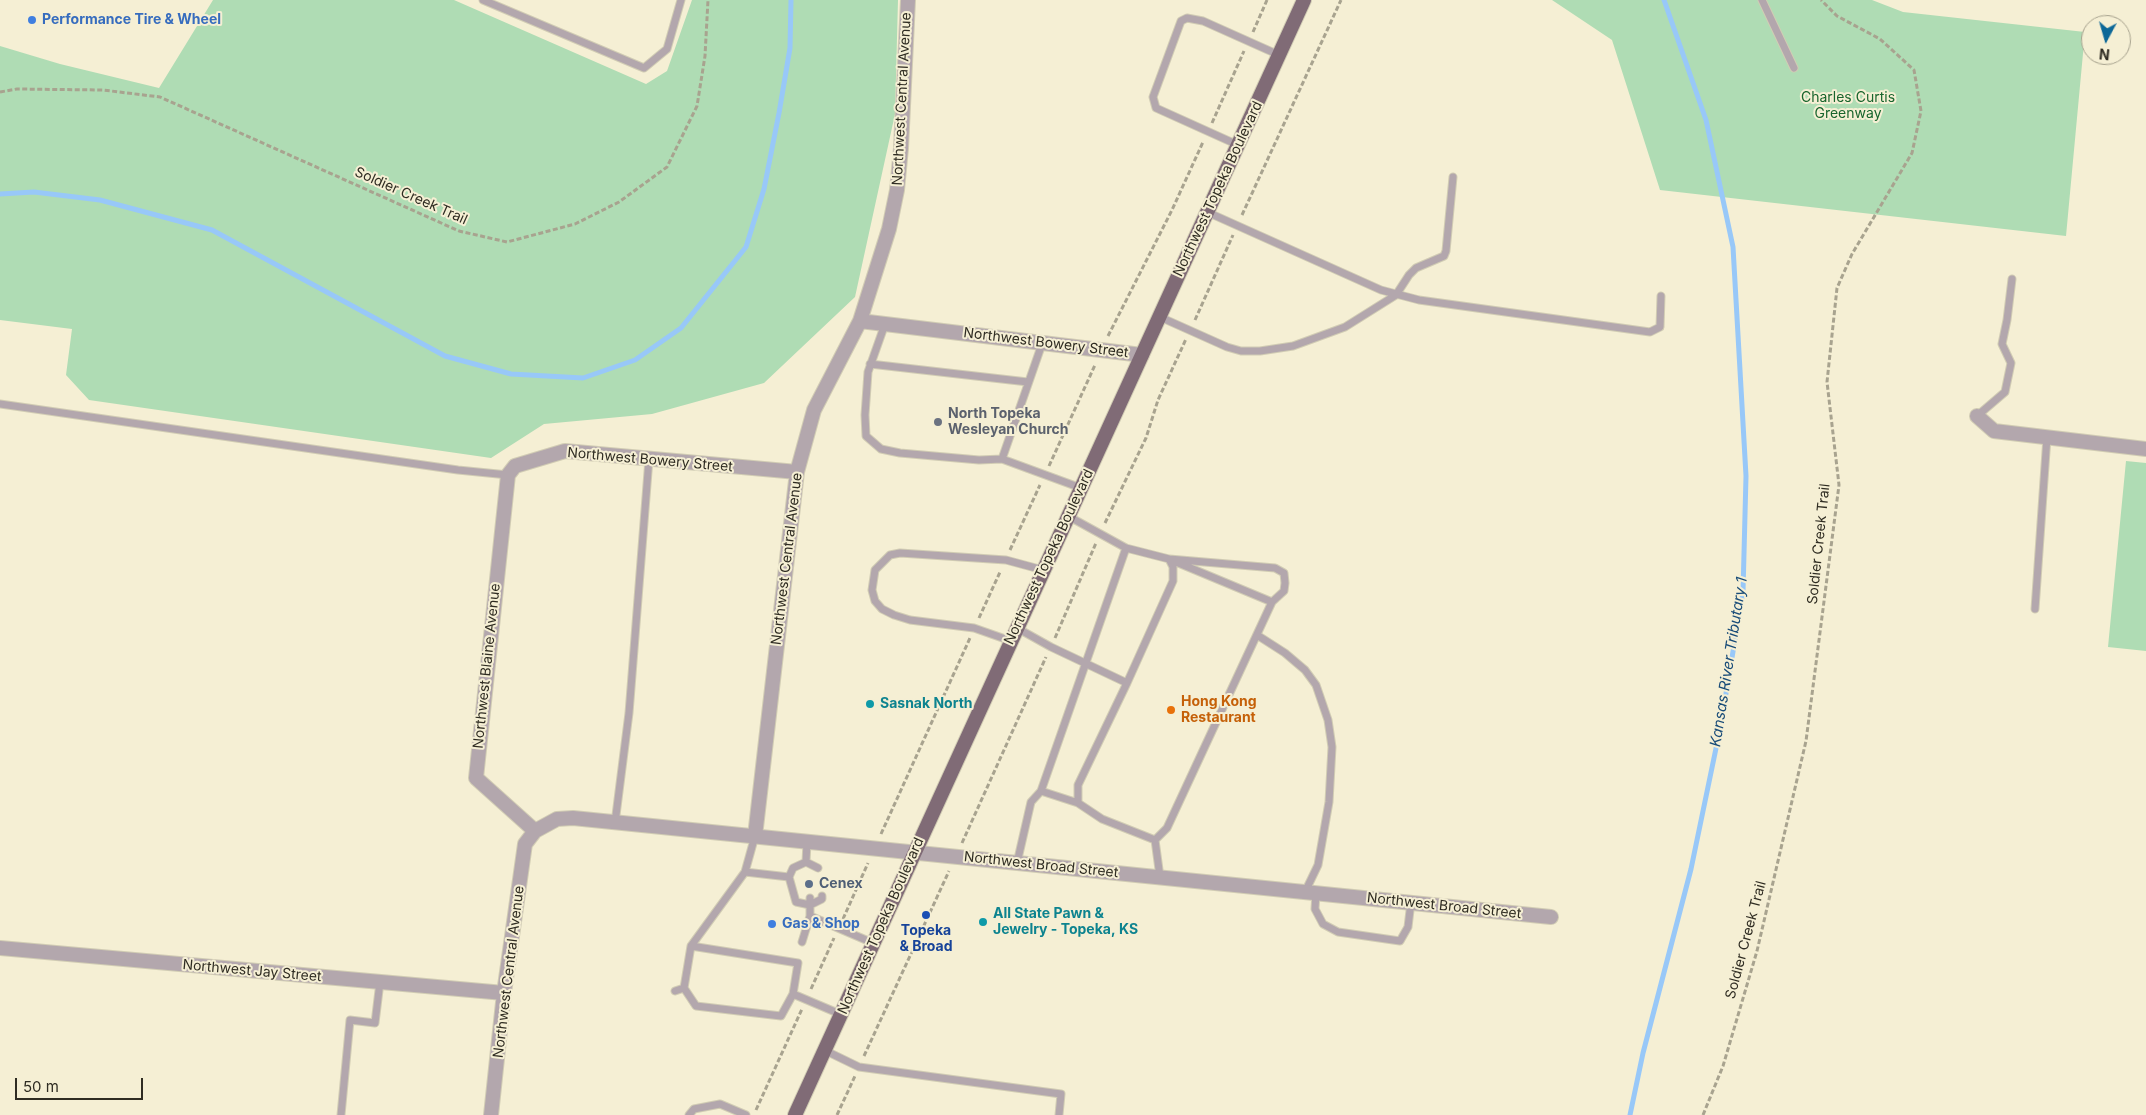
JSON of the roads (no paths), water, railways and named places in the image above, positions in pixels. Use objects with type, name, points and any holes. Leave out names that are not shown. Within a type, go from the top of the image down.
[{"type":"main road","name":"Northwest Topeka Boulevard","points":[[795,1115],[1304,0]]},
{"type":"street","name":"Northwest Central Avenue","points":[[755,836],[797,472],[814,410],[860,321],[889,229],[897,190],[901,148],[908,0]]},
{"type":"street","name":"Northwest Bowery Street","points":[[860,321],[1142,355]]},
{"type":"street","points":[[1977,416],[1994,431],[2146,449]]},
{"type":"street","name":"Northwest Bowery Street","points":[[508,475],[515,466],[566,451],[797,472]]},
{"type":"street","name":"Northwest Blaine Avenue","points":[[508,475],[476,778],[535,831]]},
{"type":"street","name":"Northwest Broad Street","points":[[535,831],[557,820],[573,818],[1551,916]]},
{"type":"street","name":"Northwest Central Avenue","points":[[491,1115],[504,993],[525,844],[535,831]]},
{"type":"street","name":"Northwest Jay Street","points":[[0,948],[504,993]]},
{"type":"lane","points":[[483,0],[644,68],[667,49],[681,0]]},
{"type":"lane","points":[[1762,0],[1794,68]]},
{"type":"lane","points":[[1238,145],[1156,108],[1153,97],[1181,21],[1187,18],[1203,21],[1279,56]]},
{"type":"lane","points":[[1160,316],[1189,331],[1241,351],[1260,351],[1293,346],[1345,327],[1396,295],[1416,268],[1439,260],[1446,251],[1453,176]]},
{"type":"lane","points":[[1207,212],[1237,227],[1396,295],[1650,332],[1660,327],[1661,296]]},
{"type":"lane","points":[[1977,416],[2005,392],[2011,362],[2002,344],[2012,279]]},
{"type":"lane","points":[[886,324],[870,364],[865,415],[866,436],[881,449],[900,453],[979,460],[1002,459],[1081,488]]},
{"type":"lane","points":[[1002,459],[1042,344]]},
{"type":"lane","points":[[870,364],[1028,382]]},
{"type":"lane","points":[[0,404],[458,470],[508,475]]},
{"type":"lane","points":[[2035,609],[2048,437]]},
{"type":"lane","points":[[615,823],[629,713],[649,459]]},
{"type":"lane","points":[[1068,516],[1126,548],[1169,559],[1272,602]]},
{"type":"lane","points":[[1017,863],[1032,802],[1041,792],[1126,548]]},
{"type":"lane","points":[[1043,570],[1006,560],[900,553],[890,555],[875,570],[872,590],[875,601],[882,609],[894,615],[910,620],[1014,635],[1051,648],[1127,683]]},
{"type":"lane","points":[[1155,840],[1167,828],[1272,602],[1284,591],[1285,583],[1284,573],[1275,568],[1169,559]]},
{"type":"lane","points":[[1078,803],[1078,785],[1173,581],[1173,567],[1169,559]]},
{"type":"lane","points":[[1257,635],[1285,653],[1305,670],[1320,693],[1328,720],[1332,747],[1329,802],[1318,865],[1311,892],[1315,909],[1323,924],[1338,932],[1400,941],[1408,927],[1411,902]]},
{"type":"lane","points":[[1041,792],[1078,803],[1102,819],[1155,840]]},
{"type":"lane","points":[[691,946],[798,963],[793,994],[781,1016],[696,1006],[684,988],[691,946],[745,872],[755,836]]},
{"type":"lane","points":[[1155,840],[1160,877]]},
{"type":"lane","points":[[806,866],[807,842]]},
{"type":"lane","points":[[818,868],[806,866],[793,868],[789,877],[796,902],[822,899],[822,896]]},
{"type":"lane","points":[[745,872],[789,877]]},
{"type":"lane","points":[[802,942],[810,916],[810,901]]},
{"type":"lane","points":[[810,916],[873,943]]},
{"type":"lane","points":[[341,1115],[350,1020],[375,1023],[380,982]]},
{"type":"lane","points":[[675,991],[684,988]]},
{"type":"lane","points":[[793,994],[840,1014]]},
{"type":"lane","points":[[824,1050],[859,1067],[1061,1094],[1059,1115]]},
{"type":"lane","points":[[689,1115],[694,1109],[720,1104],[746,1115]]},
{"type":"waterway","points":[[0,194],[34,192],[100,200],[212,230],[445,356],[511,374],[583,378],[635,360],[681,328],[746,247],[764,189],[779,113],[790,48],[791,0]]},
{"type":"waterway","name":"Kansas River Tributary 1","points":[[1630,1115],[1643,1053],[1691,869],[1720,729],[1743,592],[1746,476],[1733,247],[1706,120],[1664,0]]},
{"type":"place","name":"Performance Tire & Wheel","points":[[32,20]]},
{"type":"place","name":"North Topeka Wesleyan Church","points":[[938,422]]},
{"type":"place","name":"Sasnak North","points":[[870,704]]},
{"type":"place","name":"Hong Kong Restaurant","points":[[1171,710]]},
{"type":"place","name":"Cenex","points":[[809,884]]},
{"type":"place","name":"Topeka & Broad","points":[[926,915]]},
{"type":"place","name":"All State Pawn & Jewelry - Topeka, KS","points":[[983,922]]},
{"type":"place","name":"Gas & Shop","points":[[772,924]]},
{"type":"park label","name":"Charles Curtis Greenway","points":[[1848,106]]}]
